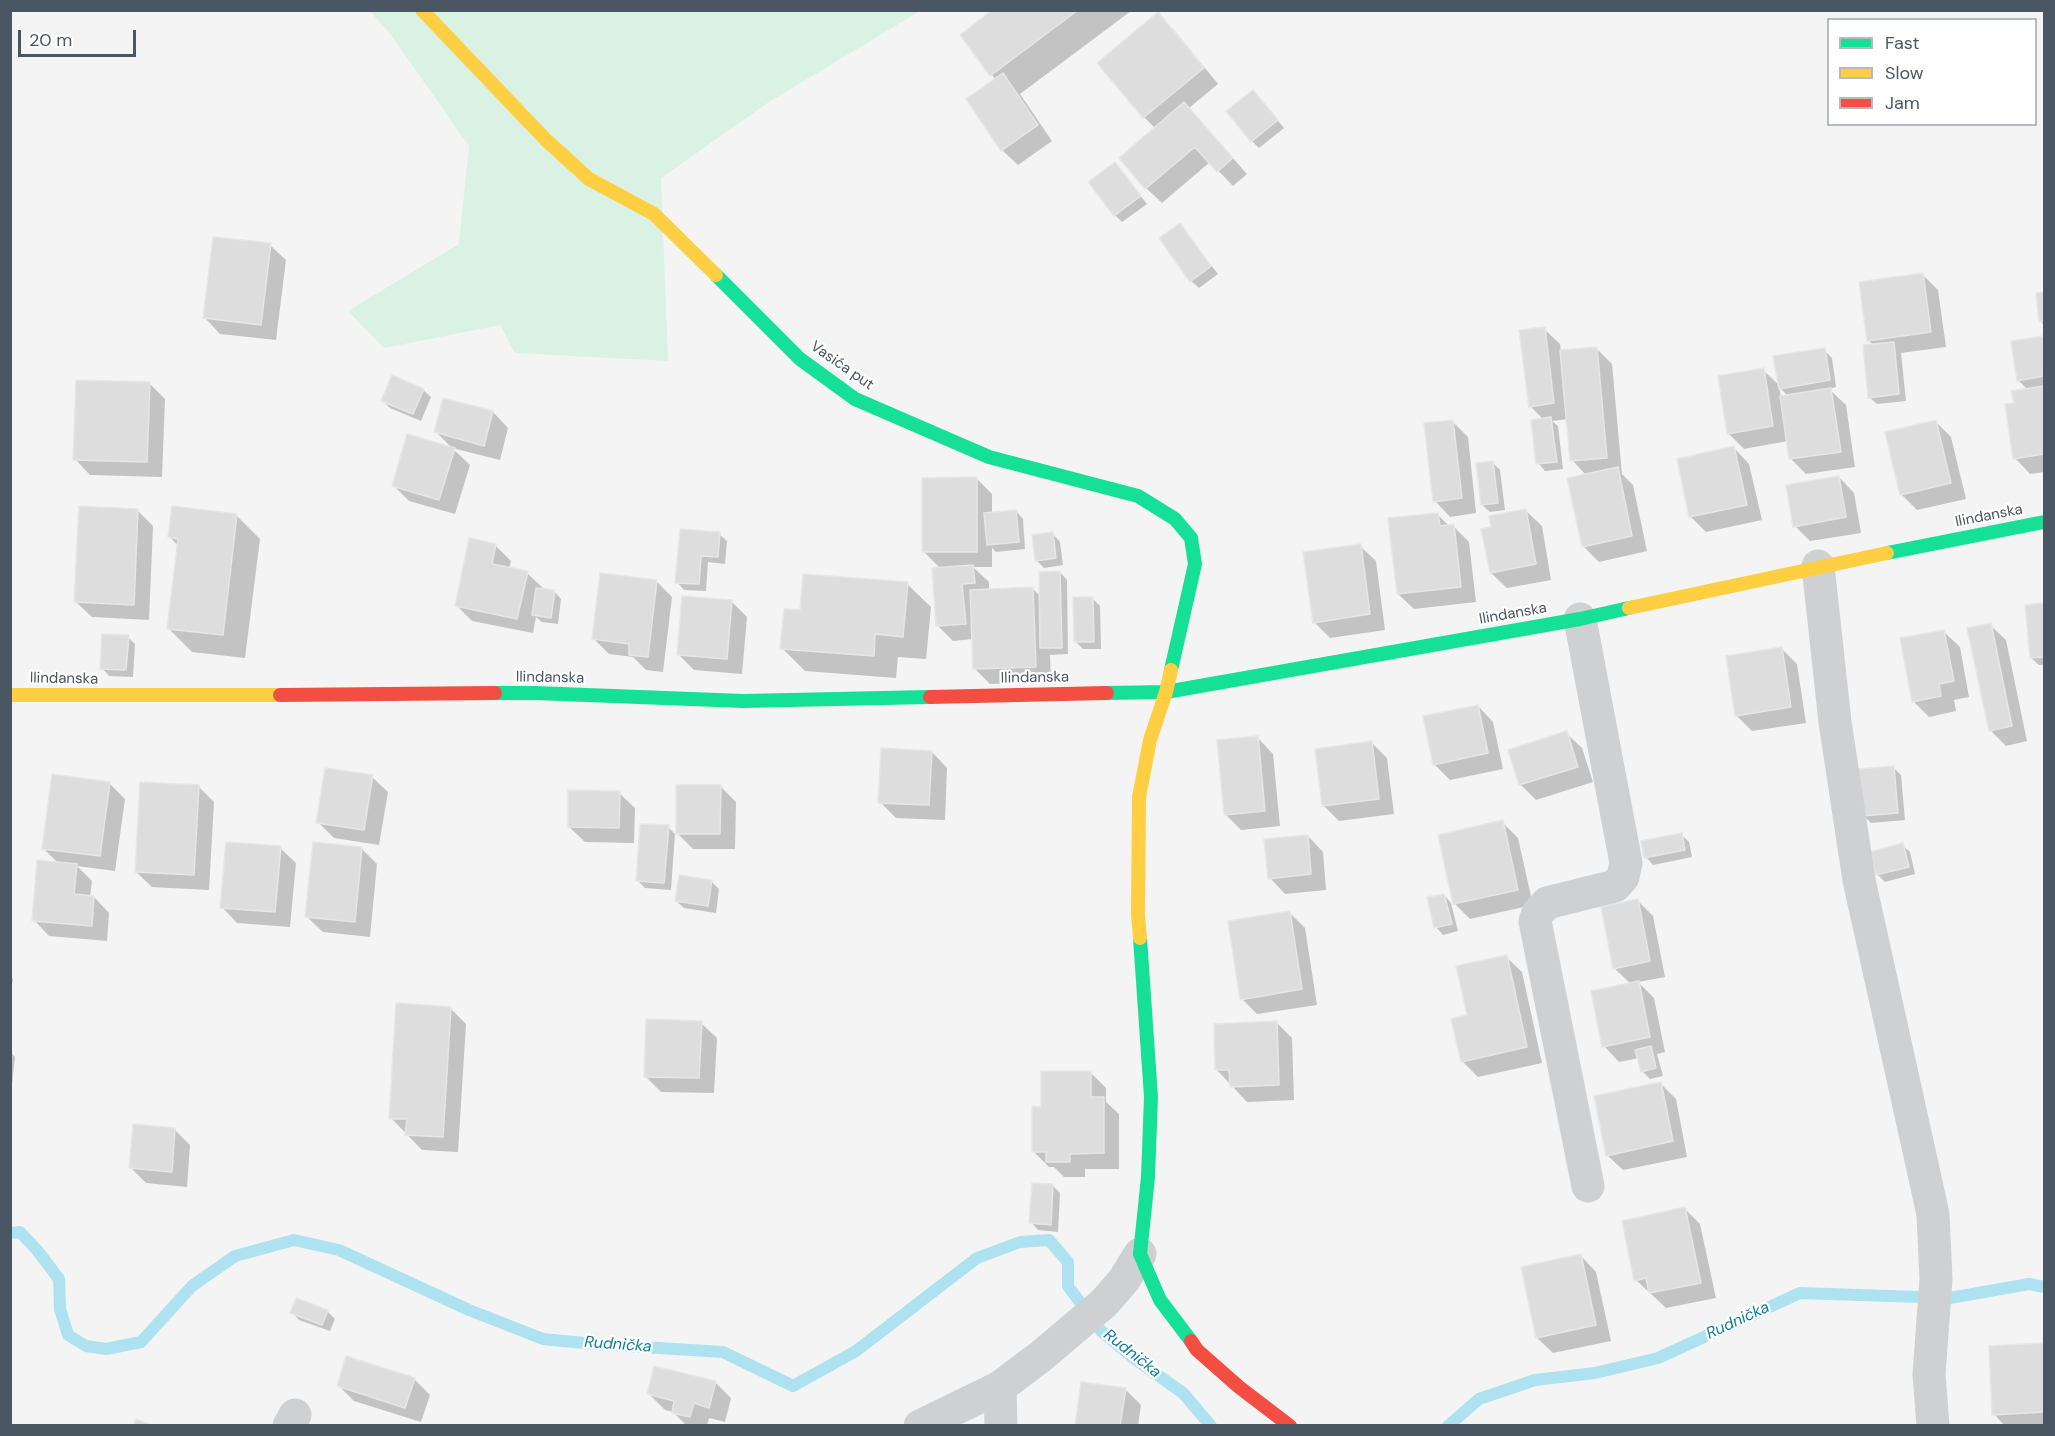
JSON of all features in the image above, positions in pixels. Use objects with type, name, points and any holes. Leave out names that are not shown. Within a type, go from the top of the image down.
[{"type":"street","name":"Vasića put","points":[[422,10],[546,140],[589,179],[654,214],[801,359],[855,399],[988,457],[1138,496],[1175,519],[1191,538],[1195,564],[1166,692],[1150,740],[1139,797],[1138,915],[1150,1097],[1148,1177],[1140,1254]]},
{"type":"street","name":"Ilindanska","points":[[10,695],[535,693],[743,701],[1166,692],[1580,619],[1818,566],[2044,522]]},
{"type":"street","points":[[1818,566],[1835,722],[1859,880],[1933,1214],[1936,1279],[1929,1374],[1933,1425]]},
{"type":"street","points":[[1580,619],[1626,863],[1623,877],[1615,886],[1548,903],[1538,913],[1535,921],[1588,1186]]},
{"type":"street","points":[[920,1425],[1000,1387],[1040,1357],[1104,1303],[1125,1280],[1140,1254]]},
{"type":"street","points":[[1140,1254],[1160,1300],[1197,1350],[1239,1387],[1290,1425]]},
{"type":"street","points":[[1000,1387],[1001,1425]]},
{"type":"green space","points":[[370,11],[920,11],[769,102],[661,178],[668,361],[515,353],[500,325],[384,348],[348,311],[459,244],[469,146],[391,35]]},
{"type":"building","points":[[992,10],[1078,10],[990,76],[960,35]]},
{"type":"building","points":[[1158,12],[1204,68],[1143,118],[1097,63]]},
{"type":"building","points":[[1003,73],[1038,125],[1001,151],[966,99]]},
{"type":"building","points":[[1253,90],[1278,120],[1251,142],[1226,111]]},
{"type":"building","points":[[1184,102],[1233,158],[1217,172],[1195,147],[1145,189],[1119,158]]},
{"type":"building","points":[[1115,162],[1141,196],[1114,216],[1088,182]]},
{"type":"building","points":[[1180,223],[1211,266],[1190,282],[1159,238]]},
{"type":"building","points":[[213,237],[271,243],[261,325],[203,318]]},
{"type":"building","points":[[1923,273],[1931,332],[1867,341],[1859,282]]},
{"type":"building","points":[[2044,292],[2044,321],[2039,322],[2036,293]]},
{"type":"building","points":[[1545,327],[1554,403],[1529,407],[1519,330]]},
{"type":"building","points":[[2044,336],[2044,376],[2017,381],[2011,341]]},
{"type":"building","points":[[1894,342],[1899,394],[1868,398],[1863,345]]},
{"type":"building","points":[[1597,347],[1607,458],[1570,461],[1560,350]]},
{"type":"building","points":[[1825,348],[1830,380],[1779,389],[1773,356]]},
{"type":"building","points":[[1764,368],[1773,426],[1727,434],[1718,376]]},
{"type":"building","points":[[392,375],[424,389],[413,414],[381,401]]},
{"type":"building","points":[[76,380],[150,382],[147,462],[73,460]]},
{"type":"building","points":[[2044,386],[2044,454],[2013,459],[2005,404],[2014,403],[2011,391]]},
{"type":"building","points":[[1831,388],[1841,452],[1789,459],[1780,396]]},
{"type":"building","points":[[443,398],[493,411],[484,446],[434,432]]},
{"type":"building","points":[[1551,417],[1557,462],[1536,464],[1531,420]]},
{"type":"building","points":[[1453,420],[1462,498],[1433,502],[1424,423]]},
{"type":"building","points":[[1936,420],[1951,483],[1900,495],[1885,432]]},
{"type":"building","points":[[407,434],[455,448],[439,500],[392,486]]},
{"type":"building","points":[[1734,446],[1747,505],[1689,517],[1677,459]]},
{"type":"building","points":[[1493,461],[1498,503],[1481,505],[1476,463]]},
{"type":"building","points":[[1618,467],[1632,536],[1582,547],[1567,478]]},
{"type":"building","points":[[1839,476],[1846,517],[1793,527],[1786,485]]},
{"type":"building","points":[[977,477],[977,552],[922,552],[922,478]]},
{"type":"building","points":[[79,506],[138,509],[134,605],[74,602]]},
{"type":"building","points":[[172,506],[237,514],[223,635],[167,629],[178,539],[168,537]]},
{"type":"building","points":[[1526,509],[1536,564],[1490,573],[1481,529],[1491,527],[1489,516]]},
{"type":"building","points":[[1016,510],[1019,542],[987,545],[984,513]]},
{"type":"building","points":[[1438,513],[1440,526],[1454,524],[1461,587],[1397,594],[1388,518]]},
{"type":"building","points":[[680,529],[720,532],[718,557],[701,556],[699,584],[675,583]]},
{"type":"building","points":[[1053,532],[1056,558],[1035,561],[1032,535]]},
{"type":"building","points":[[469,538],[496,544],[492,564],[528,571],[517,619],[455,606]]},
{"type":"building","points":[[1361,544],[1370,614],[1313,623],[1303,552]]},
{"type":"building","points":[[973,565],[975,583],[962,584],[966,624],[936,626],[932,568]]},
{"type":"building","points":[[1060,571],[1062,648],[1040,648],[1039,572]]},
{"type":"building","points":[[600,573],[657,580],[648,657],[629,655],[629,644],[592,639]]},
{"type":"building","points":[[803,574],[908,582],[903,637],[875,634],[874,656],[780,649],[784,609],[800,610]]},
{"type":"building","points":[[1033,587],[1036,667],[973,669],[970,590]]},
{"type":"building","points":[[536,588],[555,590],[551,618],[532,615]]},
{"type":"building","points":[[682,596],[732,600],[727,659],[677,655]]},
{"type":"building","points":[[1073,597],[1093,597],[1094,642],[1074,642]]},
{"type":"building","points":[[2044,603],[2044,657],[2030,658],[2025,605]]},
{"type":"building","points":[[1991,623],[2012,726],[1989,731],[1967,628]]},
{"type":"building","points":[[1944,630],[1954,681],[1939,684],[1941,696],[1912,702],[1900,638]]},
{"type":"building","points":[[102,634],[129,635],[126,670],[100,669]]},
{"type":"building","points":[[1782,647],[1791,707],[1735,716],[1726,656]]},
{"type":"building","points":[[1478,705],[1488,753],[1433,765],[1423,716]]},
{"type":"building","points":[[1567,731],[1578,767],[1519,785],[1508,750]]},
{"type":"building","points":[[1258,736],[1265,811],[1224,815],[1217,740]]},
{"type":"building","points":[[1372,741],[1379,799],[1322,806],[1315,749]]},
{"type":"building","points":[[881,748],[932,751],[929,805],[878,803]]},
{"type":"building","points":[[1894,766],[1898,813],[1862,816],[1858,769]]},
{"type":"building","points":[[325,768],[373,775],[364,830],[316,823]]},
{"type":"building","points":[[52,774],[110,782],[100,856],[42,849]]},
{"type":"building","points":[[140,782],[199,785],[194,875],[135,872]]},
{"type":"building","points":[[676,785],[721,785],[720,834],[676,834]]},
{"type":"building","points":[[568,790],[620,791],[619,828],[568,827]]},
{"type":"building","points":[[1503,820],[1518,890],[1453,904],[1438,835]]},
{"type":"building","points":[[640,824],[669,825],[664,883],[636,881]]},
{"type":"building","points":[[1682,833],[1685,850],[1644,858],[1641,841]]},
{"type":"building","points":[[1308,835],[1311,874],[1268,879],[1264,839]]},
{"type":"building","points":[[226,842],[281,846],[275,912],[220,908]]},
{"type":"building","points":[[313,842],[362,847],[355,922],[305,917]]},
{"type":"building","points":[[1903,843],[1909,867],[1876,875],[1870,852]]},
{"type":"building","points":[[37,860],[77,864],[74,894],[94,896],[92,926],[32,921]]},
{"type":"building","points":[[679,875],[712,880],[708,906],[675,901]]},
{"type":"building","points":[[1444,894],[1452,924],[1434,928],[1427,897]]},
{"type":"building","points":[[1638,899],[1650,961],[1613,969],[1601,907]]},
{"type":"building","points":[[1290,911],[1302,989],[1240,1000],[1228,921]]},
{"type":"building","points":[[1507,955],[1527,1047],[1461,1062],[1451,1019],[1467,1015],[1456,966]]},
{"type":"building","points":[[1639,981],[1650,1037],[1602,1047],[1591,991]]},
{"type":"building","points":[[396,1003],[451,1007],[443,1137],[405,1135],[407,1119],[389,1119]]},
{"type":"building","points":[[646,1019],[702,1021],[699,1078],[644,1077]]},
{"type":"building","points":[[1277,1021],[1279,1085],[1230,1087],[1229,1070],[1215,1070],[1214,1024]]},
{"type":"building","points":[[1651,1046],[1656,1068],[1641,1072],[1635,1050]]},
{"type":"building","points":[[1041,1071],[1091,1071],[1091,1097],[1104,1097],[1104,1153],[1070,1154],[1070,1162],[1046,1162],[1046,1152],[1032,1152],[1032,1106],[1041,1107]]},
{"type":"building","points":[[1661,1082],[1673,1141],[1606,1156],[1594,1096]]},
{"type":"building","points":[[133,1124],[175,1128],[172,1172],[129,1168]]},
{"type":"building","points":[[1032,1183],[1053,1184],[1051,1225],[1029,1223]]},
{"type":"building","points":[[1685,1207],[1701,1283],[1649,1293],[1646,1278],[1634,1281],[1622,1221]]},
{"type":"building","points":[[1581,1254],[1596,1325],[1536,1338],[1521,1267]]},
{"type":"building","points":[[296,1298],[328,1310],[322,1325],[290,1313]]},
{"type":"building","points":[[2044,1343],[2044,1412],[1992,1415],[1989,1346]]},
{"type":"building","points":[[346,1356],[415,1378],[405,1408],[337,1386]]},
{"type":"building","points":[[654,1366],[716,1381],[709,1408],[694,1403],[690,1417],[672,1413],[674,1401],[647,1394]]},
{"type":"building","points":[[1081,1382],[1126,1388],[1120,1426],[1075,1426]]},
{"type":"building","points":[[136,1419],[153,1426],[133,1426]]},
{"type":"waterway","name":"Rudnička","points":[[10,1233],[20,1232],[59,1279],[60,1309],[68,1335],[86,1346],[106,1349],[141,1342],[192,1286],[235,1256],[294,1240],[339,1250],[469,1310],[543,1339],[723,1352],[793,1386],[856,1351],[977,1258],[1020,1242],[1049,1240],[1068,1262],[1068,1286],[1101,1331],[1135,1359],[1183,1393],[1211,1426]]},
{"type":"waterway","name":"Rudnička","points":[[1448,1426],[1479,1399],[1535,1380],[1595,1373],[1658,1358],[1800,1293],[1950,1298],[2029,1284],[2044,1287]]},
{"type":"traffic: fast","points":[[716,275],[800,359],[855,399],[989,457],[1138,496],[1175,519],[1191,538],[1195,564],[1171,670]]},
{"type":"traffic: fast","points":[[1887,553],[2044,522]]},
{"type":"traffic: fast","points":[[1107,693],[1166,692],[1580,619],[1629,608]]},
{"type":"traffic: fast","points":[[495,693],[743,701],[930,697]]},
{"type":"traffic: fast","points":[[1140,938],[1151,1097],[1148,1177],[1140,1254],[1160,1300],[1191,1341]]},
{"type":"traffic: slow","points":[[422,10],[546,140],[589,179],[654,214],[716,275]]},
{"type":"traffic: slow","points":[[1629,608],[1887,553]]},
{"type":"traffic: slow","points":[[1140,938],[1138,915],[1139,797],[1150,740],[1171,670]]},
{"type":"traffic: slow","points":[[10,695],[280,695]]},
{"type":"traffic: jam","points":[[280,695],[495,693]]},
{"type":"traffic: jam","points":[[930,697],[1107,693]]},
{"type":"traffic: jam","points":[[1191,1341],[1197,1350],[1239,1387],[1290,1426]]}]
